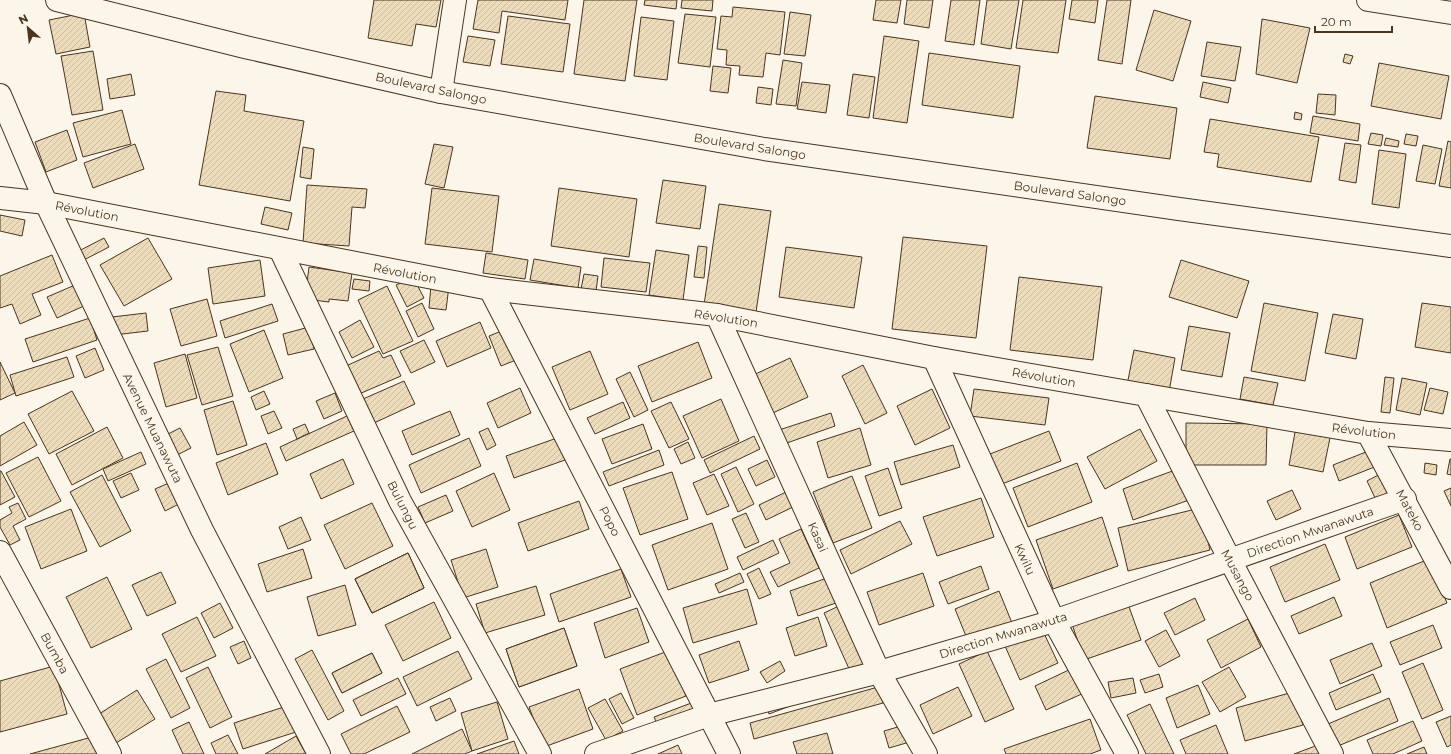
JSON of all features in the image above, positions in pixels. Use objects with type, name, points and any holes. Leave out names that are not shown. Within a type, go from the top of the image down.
[{"type":"street","name":"Boulevard Salongo","points":[[57,0],[252,49],[441,92],[764,149],[1179,209],[1451,246]]},
{"type":"street","points":[[441,92],[455,0]]},
{"type":"street","points":[[1368,0],[1451,13]]},
{"type":"street","name":"Avenue Muanawuta","points":[[0,95],[46,203],[202,530],[319,754]]},
{"type":"street","name":"Révolution","points":[[0,198],[46,203],[490,289],[717,315],[934,358],[1368,433],[1451,440]]},
{"type":"street","name":"Bulungu","points":[[280,249],[400,501],[540,754]]},
{"type":"street","name":"Popo","points":[[490,289],[729,754]]},
{"type":"street","name":"Kasai","points":[[717,315],[879,672],[926,754]]},
{"type":"street","name":"Kwilu","points":[[934,358],[1054,621],[1127,754]]},
{"type":"street","name":"Musango","points":[[1146,395],[1230,560],[1332,754]]},
{"type":"street","name":"Mateko","points":[[1368,433],[1405,499],[1451,588]]},
{"type":"street","name":"Direction Mwanawuta","points":[[596,754],[709,715],[879,672],[1054,621],[1405,499]]},
{"type":"street","name":"Bumba","points":[[0,552],[110,754]]},
{"type":"building","points":[[374,0],[441,0],[436,27],[416,24],[412,46],[368,38]]},
{"type":"building","points":[[478,0],[568,0],[565,20],[502,11],[499,33],[473,29]]},
{"type":"building","points":[[584,0],[637,0],[625,81],[574,74]]},
{"type":"building","points":[[645,0],[677,0],[676,9],[644,5]]},
{"type":"building","points":[[682,0],[713,0],[712,11],[681,8]]},
{"type":"building","points":[[876,0],[901,0],[897,23],[873,20]]},
{"type":"building","points":[[907,0],[933,0],[929,28],[904,24]]},
{"type":"building","points":[[951,0],[980,0],[974,45],[945,41]]},
{"type":"building","points":[[987,0],[1019,0],[1011,49],[981,44]]},
{"type":"building","points":[[1023,0],[1066,0],[1058,53],[1016,48]]},
{"type":"building","points":[[1072,0],[1098,0],[1095,23],[1069,19]]},
{"type":"building","points":[[1107,0],[1131,0],[1122,64],[1098,60]]},
{"type":"building","points":[[733,7],[785,12],[780,55],[766,53],[763,77],[739,75],[740,66],[726,65],[727,50],[717,49],[721,16],[732,17]]},
{"type":"building","points":[[1154,10],[1191,21],[1173,81],[1136,70]]},
{"type":"building","points":[[790,12],[811,15],[805,56],[784,54]]},
{"type":"building","points":[[84,13],[90,47],[56,54],[49,20]]},
{"type":"building","points":[[685,14],[716,17],[710,67],[678,63]]},
{"type":"building","points":[[508,16],[570,24],[563,72],[501,64]]},
{"type":"building","points":[[641,17],[674,21],[667,80],[634,76]]},
{"type":"building","points":[[1262,19],[1310,28],[1297,83],[1256,74]]},
{"type":"building","points":[[468,36],[495,40],[490,66],[463,62]]},
{"type":"building","points":[[884,36],[919,41],[907,123],[873,118]]},
{"type":"building","points":[[1207,42],[1241,47],[1235,81],[1201,76]]},
{"type":"building","points":[[93,51],[103,110],[72,115],[61,56]]},
{"type":"building","points":[[929,53],[1020,66],[1013,118],[922,105]]},
{"type":"building","points":[[1345,54],[1353,56],[1350,64],[1343,62]]},
{"type":"building","points":[[783,60],[802,63],[796,106],[776,104]]},
{"type":"building","points":[[1379,63],[1449,76],[1441,119],[1371,106]]},
{"type":"building","points":[[713,66],[731,68],[728,93],[710,91]]},
{"type":"building","points":[[131,74],[135,95],[110,99],[107,79]]},
{"type":"building","points":[[853,74],[875,77],[869,118],[847,115]]},
{"type":"building","points":[[802,82],[830,85],[826,113],[797,109]]},
{"type":"building","points":[[1203,82],[1231,88],[1228,103],[1200,97]]},
{"type":"building","points":[[758,87],[773,89],[771,105],[756,103]]},
{"type":"building","points":[[216,91],[246,95],[244,111],[304,121],[290,201],[199,185]]},
{"type":"building","points":[[1318,94],[1336,95],[1335,115],[1316,113]]},
{"type":"building","points":[[1095,96],[1177,108],[1170,159],[1087,148]]},
{"type":"building","points":[[122,110],[131,144],[83,157],[73,123]]},
{"type":"building","points":[[1295,112],[1302,114],[1301,120],[1294,119]]},
{"type":"building","points":[[1313,116],[1360,124],[1358,141],[1310,133]]},
{"type":"building","points":[[1210,119],[1319,137],[1311,182],[1217,167],[1219,154],[1204,152]]},
{"type":"building","points":[[67,130],[77,160],[46,172],[35,142]]},
{"type":"building","points":[[1371,133],[1383,135],[1381,146],[1368,144]]},
{"type":"building","points":[[1406,134],[1418,136],[1416,146],[1404,144]]},
{"type":"building","points":[[1386,138],[1399,141],[1398,147],[1384,145]]},
{"type":"building","points":[[1448,141],[1451,142],[1451,188],[1439,186]]},
{"type":"building","points":[[1345,143],[1361,145],[1356,183],[1339,180]]},
{"type":"building","points":[[135,144],[144,169],[93,188],[84,163]]},
{"type":"building","points":[[434,144],[453,147],[444,188],[425,184]]},
{"type":"building","points":[[1423,145],[1442,149],[1435,184],[1416,181]]},
{"type":"building","points":[[303,147],[314,149],[311,179],[300,177]]},
{"type":"building","points":[[1379,150],[1406,154],[1399,208],[1372,204]]},
{"type":"building","points":[[663,180],[706,186],[700,229],[656,223]]},
{"type":"building","points":[[307,185],[367,189],[365,208],[352,207],[349,246],[303,243]]},
{"type":"building","points":[[432,188],[499,196],[492,252],[425,244]]},
{"type":"building","points":[[559,188],[637,199],[629,257],[551,246]]},
{"type":"building","points":[[719,204],[771,211],[756,312],[704,305]]},
{"type":"building","points":[[265,207],[292,213],[288,230],[261,224]]},
{"type":"building","points":[[0,215],[25,220],[22,236],[0,231]]},
{"type":"building","points":[[903,237],[987,246],[976,338],[892,329]]},
{"type":"building","points":[[104,238],[109,247],[78,263],[73,254]]},
{"type":"building","points":[[148,238],[172,279],[124,306],[100,265]]},
{"type":"building","points":[[698,246],[707,247],[704,278],[694,277]]},
{"type":"building","points":[[786,247],[862,257],[854,308],[779,297]]},
{"type":"building","points":[[656,250],[689,255],[683,300],[649,295]]},
{"type":"building","points":[[486,253],[528,260],[525,279],[483,273]]},
{"type":"building","points":[[52,255],[63,282],[32,294],[41,315],[20,324],[12,304],[0,308],[0,276]]},
{"type":"building","points":[[604,258],[650,263],[646,292],[601,287]]},
{"type":"building","points":[[534,259],[581,267],[578,288],[530,280]]},
{"type":"building","points":[[260,260],[265,296],[213,304],[208,268]]},
{"type":"building","points":[[1181,260],[1249,281],[1237,318],[1169,297]]},
{"type":"building","points":[[309,267],[352,273],[348,301],[329,299],[329,302],[305,299]]},
{"type":"building","points":[[584,274],[598,276],[596,291],[581,289]]},
{"type":"building","points":[[413,277],[424,298],[407,307],[396,285]]},
{"type":"building","points":[[1019,277],[1102,287],[1093,360],[1010,350]]},
{"type":"building","points":[[354,279],[370,281],[369,291],[352,289]]},
{"type":"building","points":[[75,285],[84,306],[57,318],[47,297]]},
{"type":"building","points":[[431,285],[449,286],[446,310],[429,308]]},
{"type":"building","points":[[387,286],[413,341],[383,354],[358,300]]},
{"type":"building","points":[[207,299],[217,336],[181,346],[170,309]]},
{"type":"building","points":[[422,303],[434,329],[418,337],[406,311]]},
{"type":"building","points":[[1264,303],[1318,313],[1305,381],[1251,371]]},
{"type":"building","points":[[1422,303],[1451,307],[1451,353],[1415,347]]},
{"type":"building","points":[[272,304],[278,321],[225,338],[220,321]]},
{"type":"building","points":[[146,313],[148,331],[114,335],[112,317]]},
{"type":"building","points":[[1333,314],[1363,319],[1356,359],[1325,353]]},
{"type":"building","points":[[90,318],[97,340],[33,362],[25,339]]},
{"type":"building","points":[[360,320],[374,347],[352,358],[339,332]]},
{"type":"building","points":[[480,322],[491,348],[447,367],[436,341]]},
{"type":"building","points":[[1189,326],[1230,333],[1222,377],[1181,370]]},
{"type":"building","points":[[309,327],[314,349],[288,355],[283,334]]},
{"type":"building","points":[[264,330],[283,378],[249,392],[230,344]]},
{"type":"building","points":[[504,330],[516,360],[501,366],[489,336]]},
{"type":"building","points":[[424,340],[435,362],[411,373],[400,351]]},
{"type":"building","points":[[698,342],[712,378],[652,402],[638,366]]},
{"type":"building","points":[[218,347],[233,396],[202,405],[187,355]]},
{"type":"building","points":[[95,348],[104,370],[85,378],[76,356]]},
{"type":"building","points":[[1134,350],[1175,358],[1169,392],[1127,385]]},
{"type":"building","points":[[379,351],[383,358],[391,355],[401,376],[359,394],[346,366]]},
{"type":"building","points":[[590,351],[608,394],[570,410],[552,367]]},
{"type":"building","points":[[185,354],[197,398],[166,407],[154,363]]},
{"type":"building","points":[[67,357],[74,377],[16,396],[10,375]]},
{"type":"building","points":[[790,358],[808,397],[766,416],[749,377]]},
{"type":"building","points":[[0,362],[15,393],[0,400]]},
{"type":"building","points":[[863,365],[887,413],[865,424],[842,376]]},
{"type":"building","points":[[630,372],[648,410],[634,417],[616,379]]},
{"type":"building","points":[[1244,377],[1278,383],[1273,405],[1240,399]]},
{"type":"building","points":[[1385,377],[1394,378],[1390,413],[1381,412]]},
{"type":"building","points":[[1402,378],[1427,383],[1420,415],[1396,410]]},
{"type":"building","points":[[404,381],[415,404],[374,423],[363,399]]},
{"type":"building","points":[[520,388],[531,413],[498,428],[487,403]]},
{"type":"building","points":[[1430,388],[1448,392],[1443,414],[1424,410]]},
{"type":"building","points":[[932,389],[950,428],[915,445],[897,406]]},
{"type":"building","points":[[974,389],[1049,398],[1045,425],[970,416]]},
{"type":"building","points":[[72,391],[94,431],[49,454],[28,414]]},
{"type":"building","points":[[264,391],[270,404],[256,410],[251,397]]},
{"type":"building","points":[[335,393],[342,411],[324,419],[316,401]]},
{"type":"building","points":[[721,399],[739,441],[702,458],[683,416]]},
{"type":"building","points":[[233,401],[247,445],[217,455],[204,410]]},
{"type":"building","points":[[623,402],[630,418],[595,434],[587,418]]},
{"type":"building","points":[[671,402],[689,439],[669,448],[651,411]]},
{"type":"building","points":[[274,411],[282,428],[268,434],[261,416]]},
{"type":"building","points":[[450,411],[460,435],[412,455],[402,431]]},
{"type":"building","points":[[831,413],[835,426],[784,444],[779,430]]},
{"type":"building","points":[[347,416],[354,431],[286,461],[280,447]]},
{"type":"building","points":[[24,422],[37,445],[0,466],[0,436]]},
{"type":"building","points":[[1186,423],[1267,424],[1266,465],[1186,465]]},
{"type":"building","points":[[305,424],[309,433],[297,439],[293,429]]},
{"type":"building","points":[[643,424],[652,449],[612,464],[602,439]]},
{"type":"building","points":[[107,427],[123,458],[72,485],[56,454]]},
{"type":"building","points":[[1296,427],[1331,433],[1323,472],[1289,465]]},
{"type":"building","points":[[180,428],[191,448],[171,458],[160,438]]},
{"type":"building","points":[[488,428],[496,445],[487,450],[479,432]]},
{"type":"building","points":[[860,428],[871,465],[828,478],[817,442]]},
{"type":"building","points":[[1140,429],[1157,461],[1105,489],[1087,457]]},
{"type":"building","points":[[1049,431],[1061,461],[1002,484],[990,454]]},
{"type":"building","points":[[754,436],[760,449],[710,473],[704,460]]},
{"type":"building","points":[[469,438],[481,466],[421,493],[409,465]]},
{"type":"building","points":[[557,438],[565,460],[514,478],[506,456]]},
{"type":"building","points":[[688,442],[695,458],[681,464],[674,449]]},
{"type":"building","points":[[266,443],[278,474],[228,495],[216,463]]},
{"type":"building","points":[[953,445],[960,467],[901,485],[894,462]]},
{"type":"building","points":[[659,450],[664,465],[609,486],[603,472]]},
{"type":"building","points":[[1371,450],[1377,466],[1339,481],[1333,465]]},
{"type":"building","points":[[141,452],[146,464],[108,481],[103,469]]},
{"type":"building","points":[[38,457],[61,501],[29,517],[6,473]]},
{"type":"building","points":[[343,459],[354,484],[321,499],[310,474]]},
{"type":"building","points":[[1451,459],[1451,475],[1447,474]]},
{"type":"building","points":[[767,460],[775,477],[756,486],[748,469]]},
{"type":"building","points":[[1077,463],[1092,502],[1028,527],[1013,488]]},
{"type":"building","points":[[1425,463],[1437,465],[1436,475],[1424,473]]},
{"type":"building","points":[[736,467],[754,504],[738,512],[721,474]]},
{"type":"building","points":[[888,468],[902,508],[879,516],[865,476]]},
{"type":"building","points":[[1178,469],[1189,500],[1133,520],[1123,489]]},
{"type":"building","points":[[0,471],[15,497],[0,505]]},
{"type":"building","points":[[672,472],[688,519],[640,535],[623,488]]},
{"type":"building","points":[[131,473],[139,490],[121,498],[113,481]]},
{"type":"building","points":[[494,473],[510,510],[472,527],[456,491]]},
{"type":"building","points":[[1382,473],[1393,495],[1377,502],[1367,481]]},
{"type":"building","points":[[714,474],[729,506],[707,515],[693,483]]},
{"type":"building","points":[[102,475],[131,531],[100,547],[70,492]]},
{"type":"building","points":[[852,476],[872,528],[833,543],[813,492]]},
{"type":"building","points":[[169,483],[179,504],[165,511],[155,489]]},
{"type":"building","points":[[1451,488],[1451,506],[1444,491]]},
{"type":"building","points":[[1292,490],[1301,509],[1276,520],[1267,501]]},
{"type":"building","points":[[786,492],[793,507],[766,520],[759,505]]},
{"type":"building","points":[[446,495],[453,511],[425,523],[418,507]]},
{"type":"building","points":[[981,498],[994,537],[937,556],[923,517]]},
{"type":"building","points":[[579,501],[589,529],[528,551],[518,523]]},
{"type":"building","points":[[18,503],[26,519],[13,526],[20,540],[10,545],[0,527],[0,520],[12,513],[9,507]]},
{"type":"building","points":[[372,503],[393,546],[345,569],[324,525]]},
{"type":"building","points":[[1200,508],[1210,550],[1128,571],[1118,528]]},
{"type":"building","points":[[71,509],[87,551],[41,569],[25,527]]},
{"type":"building","points":[[746,513],[759,542],[745,548],[732,519]]},
{"type":"building","points":[[1399,515],[1412,547],[1357,569],[1345,537]]},
{"type":"building","points":[[301,517],[311,540],[288,549],[279,527]]},
{"type":"building","points":[[1102,517],[1118,566],[1053,589],[1036,540]]},
{"type":"building","points":[[900,521],[912,544],[851,574],[840,550]]},
{"type":"building","points":[[712,523],[728,569],[668,590],[652,545]]},
{"type":"building","points":[[801,529],[819,568],[778,587],[770,572],[790,563],[779,539]]},
{"type":"building","points":[[773,540],[779,553],[743,570],[737,557]]},
{"type":"building","points":[[1325,544],[1340,580],[1285,602],[1270,567]]},
{"type":"building","points":[[303,549],[312,578],[267,592],[258,564]]},
{"type":"building","points":[[486,549],[498,587],[463,598],[451,560]]},
{"type":"building","points":[[408,553],[424,588],[372,613],[355,579]]},
{"type":"building","points":[[408,553],[424,588],[372,613],[355,579]]},
{"type":"building","points":[[408,553],[424,588],[372,613],[355,579]]},
{"type":"building","points":[[1429,559],[1447,603],[1387,628],[1370,583]]},
{"type":"building","points":[[981,566],[989,589],[948,604],[939,582]]},
{"type":"building","points":[[759,568],[771,594],[759,599],[747,574]]},
{"type":"building","points":[[621,569],[631,597],[559,622],[550,594]]},
{"type":"building","points":[[161,572],[176,603],[147,616],[132,585]]},
{"type":"building","points":[[740,573],[744,582],[719,593],[715,584]]},
{"type":"building","points":[[923,573],[934,606],[879,625],[867,592]]},
{"type":"building","points":[[107,577],[132,629],[91,648],[66,597]]},
{"type":"building","points":[[827,578],[836,603],[798,616],[790,591]]},
{"type":"building","points":[[345,585],[356,625],[318,636],[307,597]]},
{"type":"building","points":[[536,586],[545,615],[485,633],[476,604]]},
{"type":"building","points":[[747,589],[757,624],[693,643],[683,608]]},
{"type":"building","points":[[999,591],[1012,623],[968,641],[955,609]]},
{"type":"building","points":[[1334,597],[1342,616],[1299,634],[1291,616]]},
{"type":"building","points":[[1195,598],[1205,620],[1175,635],[1164,613]]},
{"type":"building","points":[[434,602],[451,638],[403,661],[385,625]]},
{"type":"building","points":[[220,603],[233,628],[214,638],[201,613]]},
{"type":"building","points":[[1128,604],[1141,640],[1084,660],[1072,624]]},
{"type":"building","points":[[841,605],[867,663],[850,671],[824,613]]},
{"type":"building","points":[[637,608],[649,642],[605,658],[594,623]]},
{"type":"building","points":[[197,617],[216,656],[181,672],[162,634]]},
{"type":"building","points":[[818,617],[827,646],[795,656],[786,628]]},
{"type":"building","points":[[1248,619],[1261,647],[1221,668],[1207,640]]},
{"type":"building","points":[[1433,625],[1442,648],[1400,665],[1390,642]]},
{"type":"building","points":[[564,628],[577,666],[519,687],[506,649]]},
{"type":"building","points":[[564,628],[577,666],[519,687],[506,649]]},
{"type":"building","points":[[1042,629],[1058,663],[1020,680],[1005,646]]},
{"type":"building","points":[[1166,630],[1180,656],[1159,667],[1145,641]]},
{"type":"building","points":[[244,641],[251,658],[238,664],[230,647]]},
{"type":"building","points":[[739,641],[749,670],[709,683],[699,655]]},
{"type":"building","points":[[1372,643],[1382,666],[1340,684],[1330,660]]},
{"type":"building","points":[[312,650],[344,711],[328,720],[295,659]]},
{"type":"building","points":[[458,651],[472,679],[417,706],[403,677]]},
{"type":"building","points":[[668,651],[686,696],[637,715],[620,669]]},
{"type":"building","points":[[987,651],[1014,709],[985,722],[959,664]]},
{"type":"building","points":[[372,653],[382,673],[342,693],[332,673]]},
{"type":"building","points":[[372,653],[382,673],[342,693],[332,673]]},
{"type":"building","points":[[166,659],[190,708],[171,718],[146,669]]},
{"type":"building","points":[[780,661],[785,671],[767,683],[760,672]]},
{"type":"building","points":[[1423,663],[1443,710],[1422,719],[1402,672]]},
{"type":"building","points":[[54,666],[67,714],[0,732],[0,681]]},
{"type":"building","points":[[208,667],[232,717],[210,728],[186,678]]},
{"type":"building","points":[[1229,667],[1246,697],[1220,712],[1202,682]]},
{"type":"building","points":[[1073,668],[1084,693],[1046,710],[1035,686]]},
{"type":"building","points":[[1159,674],[1163,687],[1145,693],[1140,680]]},
{"type":"building","points":[[1373,674],[1381,692],[1336,710],[1329,693]]},
{"type":"building","points":[[398,678],[406,694],[361,716],[353,700]]},
{"type":"building","points":[[1133,678],[1136,693],[1111,698],[1108,682]]},
{"type":"building","points":[[1198,685],[1210,714],[1177,728],[1166,698]]},
{"type":"building","points":[[878,687],[883,703],[754,739],[750,723]]},
{"type":"building","points":[[958,687],[972,716],[933,734],[920,705]]},
{"type":"building","points":[[579,689],[593,729],[544,747],[529,707]]},
{"type":"building","points":[[137,690],[155,719],[116,743],[99,714]]},
{"type":"building","points":[[1293,692],[1303,725],[1245,741],[1236,708]]},
{"type":"building","points":[[621,693],[634,718],[622,724],[609,699]]},
{"type":"building","points":[[450,698],[456,711],[436,721],[430,707]]},
{"type":"building","points":[[1389,698],[1398,721],[1338,746],[1328,724]]},
{"type":"building","points":[[605,699],[623,731],[606,740],[588,708]]},
{"type":"building","points":[[497,702],[508,739],[472,751],[461,713]]},
{"type":"building","points":[[694,702],[698,713],[659,728],[654,717]]},
{"type":"building","points":[[798,703],[769,714],[766,706]]},
{"type":"building","points":[[1150,704],[1174,754],[1146,754],[1127,715]]},
{"type":"building","points":[[287,706],[296,732],[243,749],[234,723]]},
{"type":"building","points":[[397,706],[410,732],[364,754],[351,754],[341,734]]},
{"type":"building","points":[[1451,716],[1451,745],[1447,747],[1436,722]]},
{"type":"building","points":[[1090,719],[1101,750],[1090,754],[1006,754],[1004,749]]},
{"type":"building","points":[[1413,721],[1422,741],[1393,754],[1373,754],[1367,740]]},
{"type":"building","points":[[189,722],[204,754],[183,754],[172,730]]},
{"type":"building","points":[[908,724],[913,741],[889,748],[884,731]]},
{"type":"building","points":[[1216,725],[1228,754],[1186,754],[1180,740]]},
{"type":"building","points":[[462,729],[472,751],[465,754],[412,754]]},
{"type":"building","points":[[827,733],[833,754],[797,754],[793,742]]},
{"type":"building","points":[[228,735],[238,754],[216,754],[211,743]]},
{"type":"building","points":[[296,736],[306,754],[265,754]]},
{"type":"building","points":[[92,737],[97,754],[30,754]]},
{"type":"building","points":[[514,741],[519,754],[477,754]]},
{"type":"building","points":[[678,745],[682,754],[658,754]]},
{"type":"building","points":[[1318,745],[1321,754],[1294,754]]},
{"type":"building","points":[[1424,747],[1427,754],[1407,754]]}]
